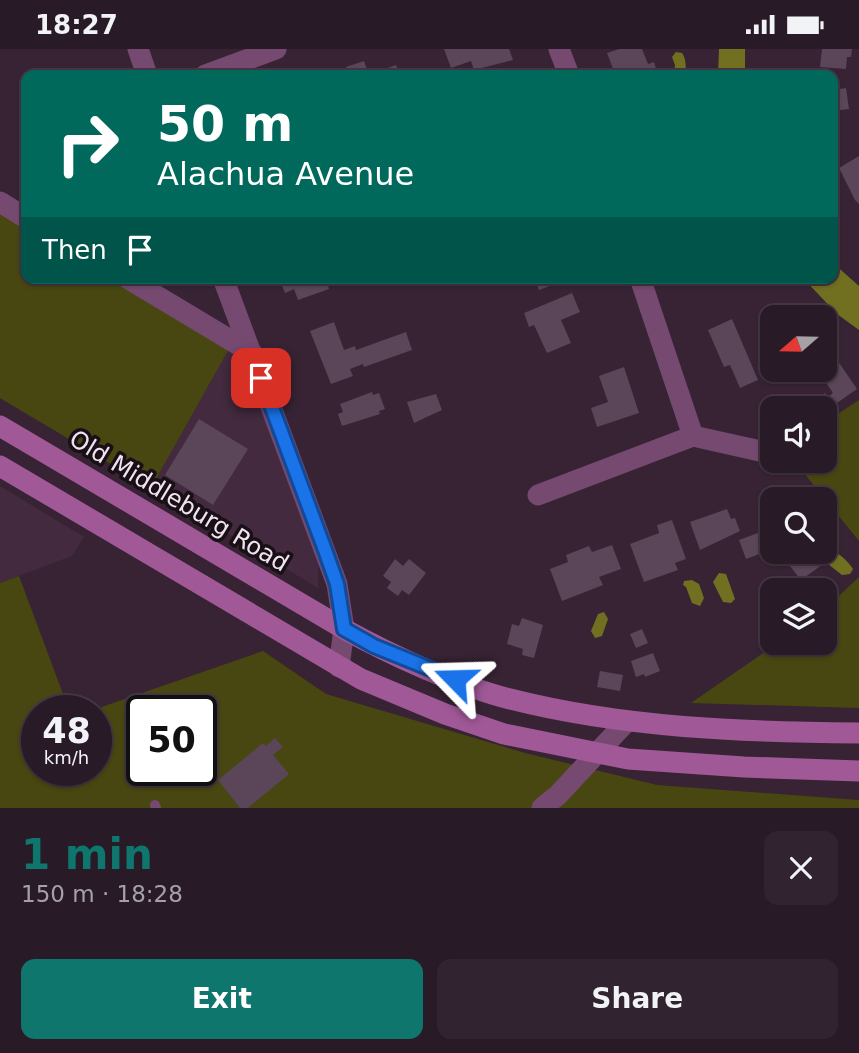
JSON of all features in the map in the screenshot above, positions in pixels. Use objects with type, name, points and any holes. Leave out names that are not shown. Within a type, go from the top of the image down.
[{"type":"main road","name":"Old Middleburg Road","points":[[0,426],[374,646],[509,699],[627,722],[739,730],[859,733]]},
{"type":"main road","points":[[35,487],[52,457]]},
{"type":"main road","points":[[0,466],[339,667],[445,714],[504,734],[628,759],[859,771]]},
{"type":"street","points":[[138,49],[145,70]]},
{"type":"street","points":[[219,70],[276,49]]},
{"type":"street","points":[[559,49],[567,70]]},
{"type":"street","points":[[0,202],[21,215]]},
{"type":"street","points":[[137,284],[252,353]]},
{"type":"street","points":[[225,284],[337,584],[344,629],[339,667]]},
{"type":"street","points":[[642,284],[693,436]]},
{"type":"street","points":[[538,495],[693,436],[760,451]]},
{"type":"street","points":[[542,808],[558,795],[627,722]]},
{"type":"shaded area","points":[[719,49],[745,49],[745,70],[718,70]]},
{"type":"shaded area","points":[[676,52],[682,53],[685,70],[674,70],[672,57]]},
{"type":"shaded area","points":[[0,212],[21,224],[21,284],[121,284],[229,349],[151,488],[0,398]]},
{"type":"shaded area","points":[[838,267],[859,286],[859,330],[837,314],[837,305],[828,305],[809,284],[838,284]]},
{"type":"shaded area","points":[[229,349],[249,370],[319,558],[318,588],[151,488]]},
{"type":"shaded area","points":[[859,400],[859,541],[837,514],[837,487],[815,487],[804,473],[837,473],[837,414]]},
{"type":"shaded area","points":[[0,486],[84,537],[72,556],[0,583]]},
{"type":"shaded area","points":[[837,553],[853,569],[850,574],[842,575],[828,564],[837,564]]},
{"type":"shaded area","points":[[719,573],[726,574],[735,599],[731,603],[723,602],[713,582]]},
{"type":"shaded area","points":[[19,576],[63,695],[21,695],[21,786],[112,786],[112,703],[126,699],[126,786],[217,786],[217,695],[136,695],[263,651],[326,694],[525,753],[657,785],[859,800],[859,808],[0,808],[0,583]]},
{"type":"shaded area","points":[[859,577],[859,708],[691,703],[760,655],[837,655],[837,598]]},
{"type":"shaded area","points":[[692,580],[699,584],[704,598],[700,606],[692,603],[683,585],[684,581]]},
{"type":"shaded area","points":[[604,612],[608,619],[602,636],[595,638],[591,631],[598,614]]},
{"type":"building","points":[[444,49],[509,49],[513,60],[474,70],[471,61],[451,68]]},
{"type":"building","points":[[619,49],[642,49],[648,64],[654,62],[656,70],[613,70],[607,53]]},
{"type":"building","points":[[822,49],[852,49],[851,57],[847,57],[846,69],[820,67]]},
{"type":"building","points":[[364,61],[367,70],[347,70],[346,67]]},
{"type":"building","points":[[396,65],[398,70],[382,70]]},
{"type":"building","points":[[846,88],[849,109],[838,110],[838,89]]},
{"type":"building","points":[[859,156],[859,204],[839,168]]},
{"type":"building","points":[[281,284],[328,284],[329,289],[298,300],[294,289],[285,293]]},
{"type":"building","points":[[537,284],[555,284],[539,290]]},
{"type":"building","points":[[572,293],[580,312],[561,320],[571,343],[547,353],[534,325],[529,327],[524,313]]},
{"type":"building","points":[[732,319],[758,380],[740,388],[730,365],[724,367],[708,330]]},
{"type":"building","points":[[334,322],[344,350],[355,346],[356,350],[406,332],[412,350],[364,367],[363,364],[350,369],[353,376],[331,384],[310,331]]},
{"type":"building","points":[[837,360],[857,389],[837,403],[837,396],[829,396],[833,393],[826,382],[837,382]]},
{"type":"building","points":[[624,367],[639,413],[597,427],[591,408],[608,402],[599,376]]},
{"type":"building","points":[[372,392],[373,395],[379,393],[385,409],[379,411],[380,414],[342,426],[338,414],[343,412],[340,404]]},
{"type":"building","points":[[436,394],[442,410],[414,423],[407,402]]},
{"type":"building","points":[[199,419],[248,449],[213,505],[165,475]]},
{"type":"building","points":[[727,509],[731,519],[735,518],[740,531],[700,550],[690,522]]},
{"type":"building","points":[[672,520],[686,559],[675,563],[678,570],[644,582],[630,544],[659,533],[657,525]]},
{"type":"building","points":[[758,533],[760,554],[746,559],[739,540]]},
{"type":"building","points":[[612,545],[621,569],[599,577],[603,585],[562,601],[550,569],[568,562],[566,555],[589,546],[592,552]]},
{"type":"building","points":[[395,559],[403,566],[409,559],[426,573],[409,595],[402,590],[398,596],[387,588],[391,582],[383,576]]},
{"type":"building","points":[[788,564],[821,564],[804,578],[799,578]]},
{"type":"building","points":[[522,618],[543,625],[534,658],[522,655],[523,649],[507,644],[512,624],[519,626]]},
{"type":"building","points":[[642,629],[648,643],[636,648],[630,634]]},
{"type":"building","points":[[653,653],[660,671],[645,677],[644,674],[636,677],[631,661]]},
{"type":"building","points":[[600,671],[623,675],[620,691],[597,687]]},
{"type":"building","points":[[275,738],[283,747],[273,755],[289,774],[248,808],[240,808],[218,780],[263,743],[266,746]]},
{"type":"route","points":[[261,378],[337,584],[344,629],[374,646],[455,679]]}]
